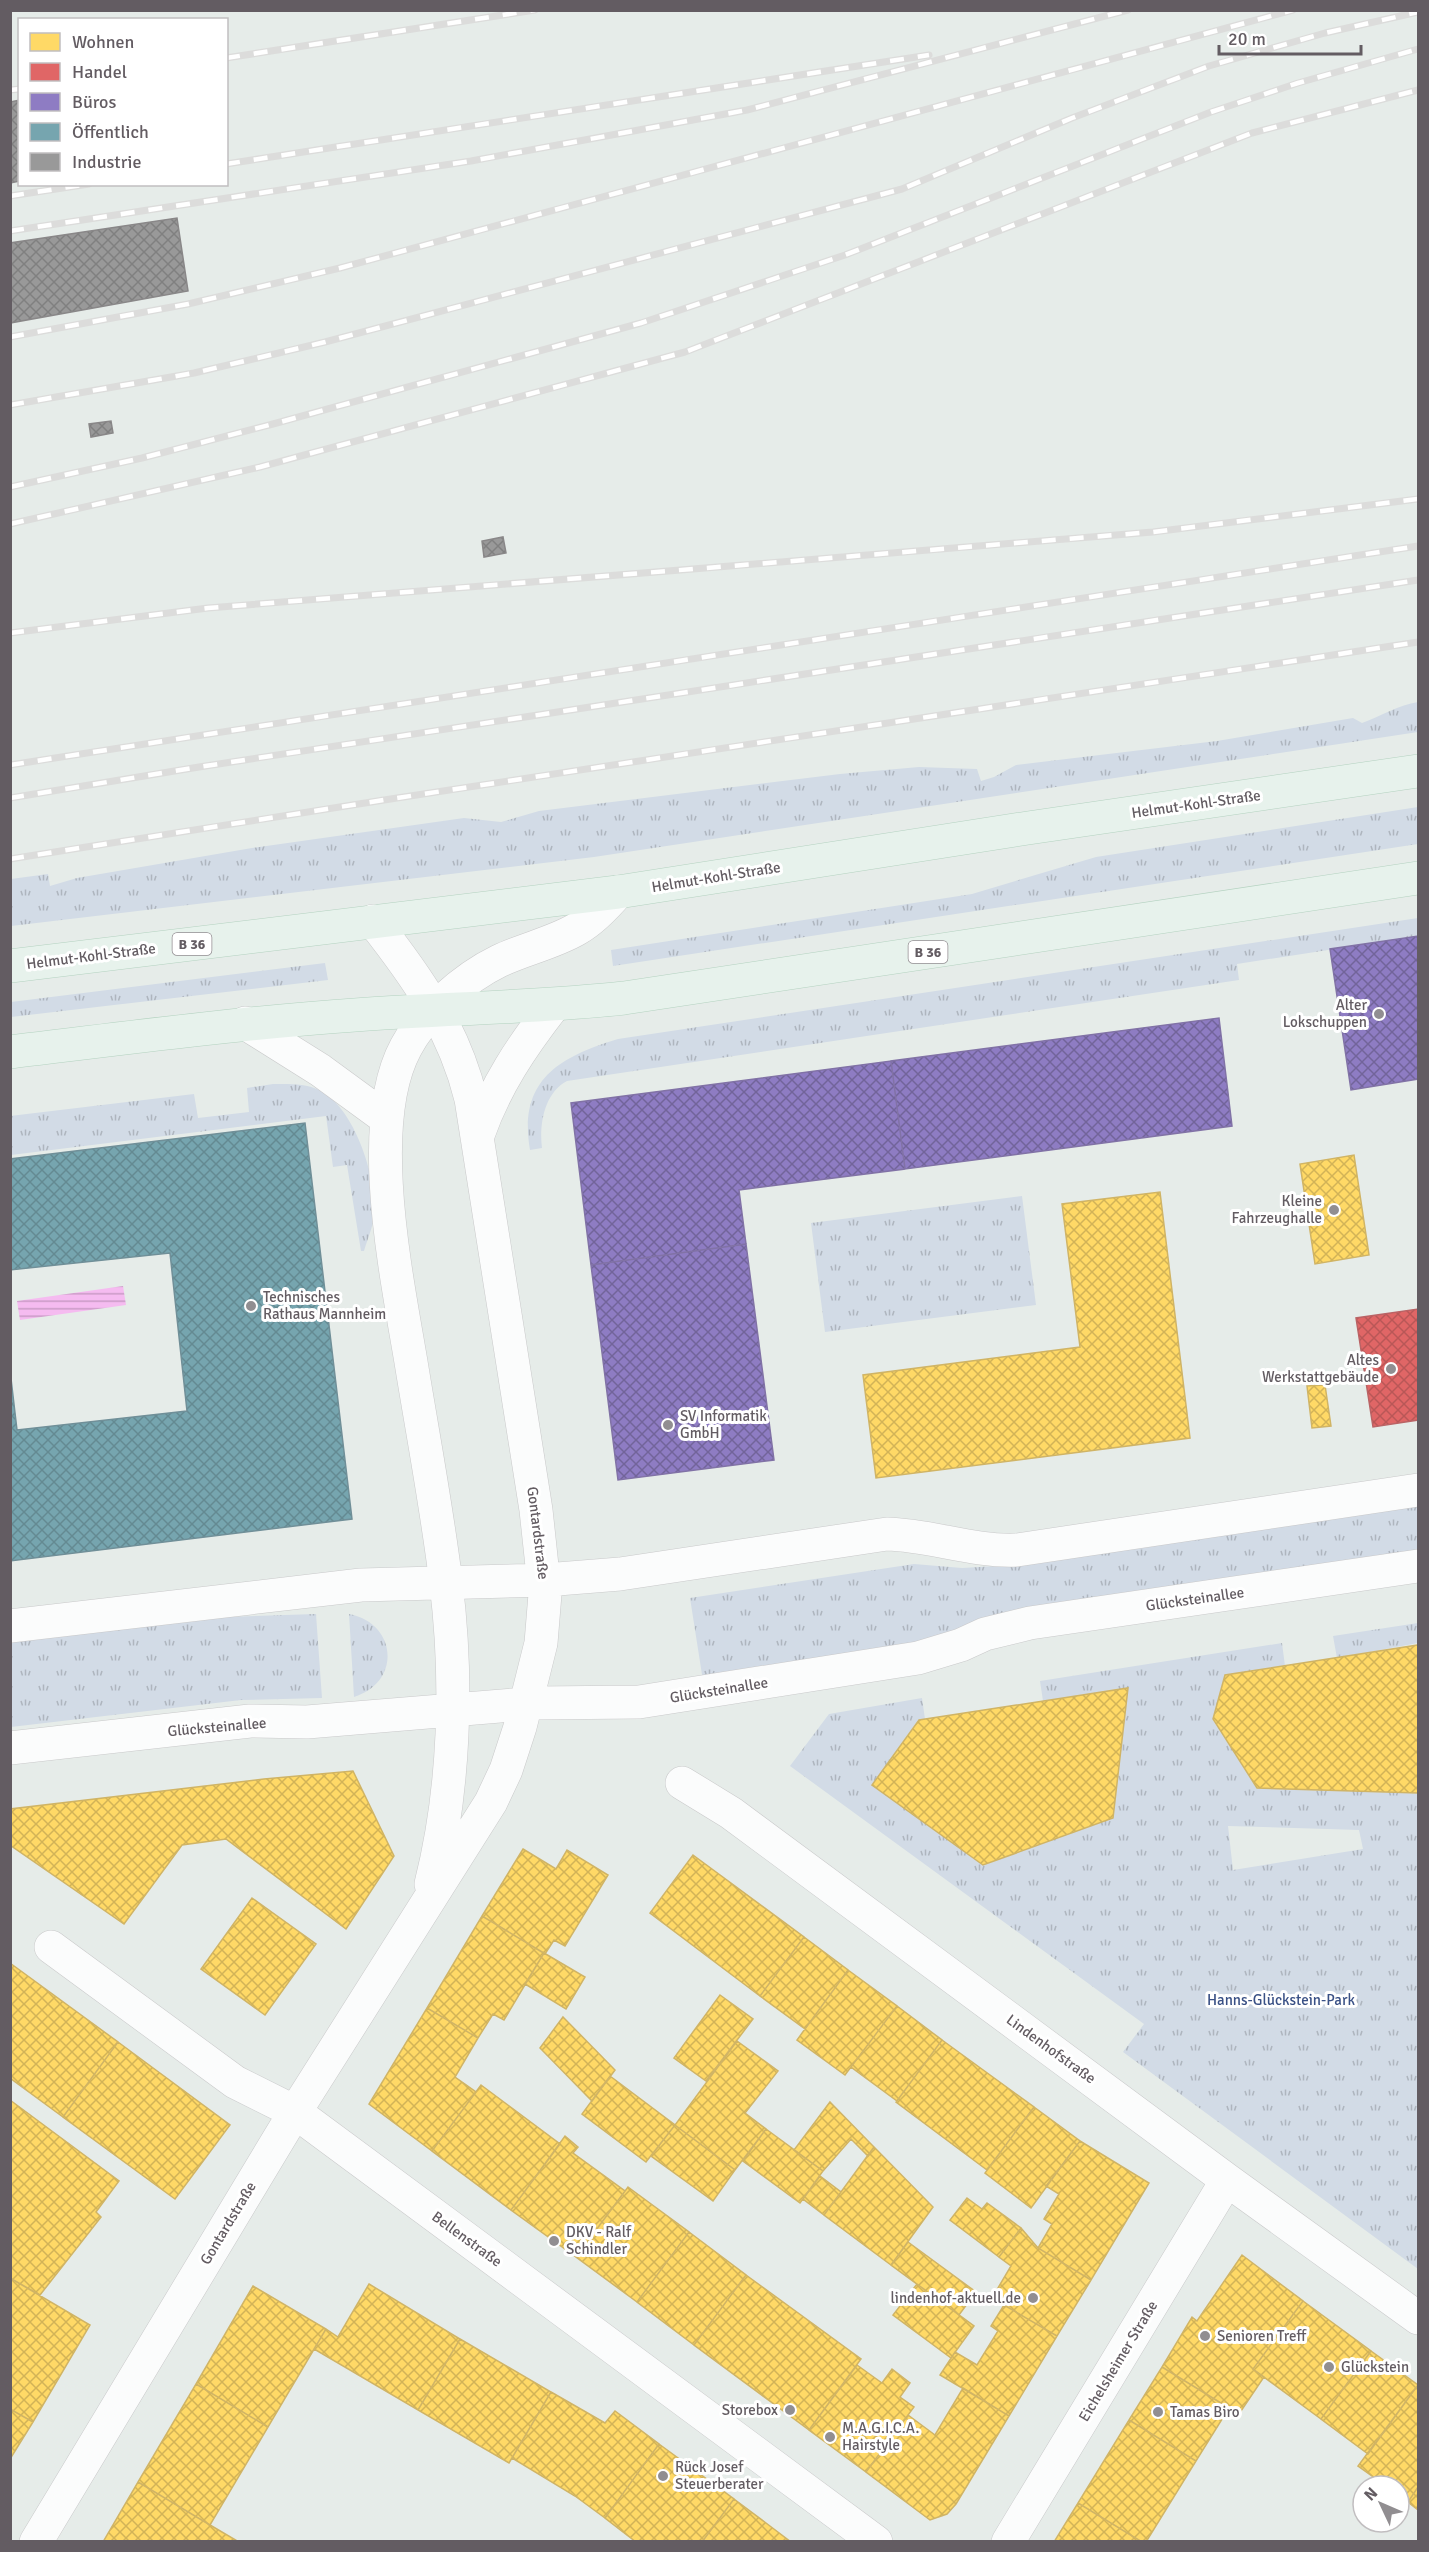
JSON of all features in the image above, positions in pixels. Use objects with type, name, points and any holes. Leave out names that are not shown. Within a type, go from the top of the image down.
[{"type":"main road","name":"Helmut-Kohl-Straße","points":[[10,966],[618,892],[1040,826],[1419,771]]},
{"type":"main road","name":"B 36","points":[[10,1052],[245,1023],[435,1009],[554,1005],[624,998],[1419,878]]},
{"type":"street","name":"Gontardstraße","points":[[424,1908],[438,1856],[446,1802],[450,1758],[451,1649],[446,1582],[393,1250],[386,1192],[387,1119],[394,1080],[406,1047],[435,1009],[466,981],[498,962],[577,930],[599,913],[618,892]]},
{"type":"street","name":"Gontardstraße","points":[[36,2541],[294,2112],[500,1785],[513,1752],[541,1642],[545,1580],[478,1135],[466,1078],[452,1041],[413,971],[373,921]]},
{"type":"street","points":[[478,1135],[494,1095],[508,1069],[554,1005]]},
{"type":"street","points":[[245,1023],[320,1070],[387,1119]]},
{"type":"street","points":[[10,1626],[362,1585],[545,1580],[620,1574],[887,1534],[907,1534],[990,1550],[1042,1548],[1419,1490]]},
{"type":"street","name":"Glücksteinallee","points":[[10,1748],[250,1721],[307,1722],[526,1703],[617,1703],[688,1696],[918,1658],[961,1645],[985,1634],[1030,1623],[1419,1566]]},
{"type":"street","name":"Lindenhofstraße","points":[[682,1783],[731,1813],[1227,2180],[1419,2318]]},
{"type":"street","name":"Bellenstraße","points":[[51,1947],[235,2082],[294,2112],[876,2541]]},
{"type":"street","name":"Eichelsheimer Straße","points":[[1008,2541],[1227,2180]]},
{"type":"green space","points":[[1418,702],[1418,732],[594,857],[11,926],[11,879],[48,874],[50,886],[77,878],[252,848],[464,818],[501,822],[539,811],[840,774],[919,767],[977,769],[981,781],[1016,765],[1217,741],[1353,718],[1362,723]]},
{"type":"green space","points":[[1418,807],[1418,844],[613,966],[611,950],[972,894],[1096,857]]},
{"type":"green space","points":[[1418,918],[1418,936],[1237,964],[1239,980],[567,1081],[559,1086],[548,1101],[541,1130],[542,1148],[530,1150],[528,1126],[530,1106],[537,1089],[547,1075],[578,1054],[618,1039]]},
{"type":"green space","points":[[325,963],[328,980],[11,1017],[11,1002]]},
{"type":"green space","points":[[273,1084],[302,1085],[319,1090],[332,1098],[353,1127],[368,1164],[374,1201],[373,1220],[364,1251],[361,1251],[347,1165],[333,1167],[326,1116],[11,1155],[10,1116],[194,1094],[198,1118],[249,1112],[247,1088]]},
{"type":"green space","points":[[1022,1196],[1036,1305],[825,1332],[811,1223]]},
{"type":"green space","points":[[1418,1505],[1418,1552],[703,1681],[690,1598],[914,1564],[962,1568],[1032,1564]]},
{"type":"green space","points":[[316,1614],[322,1698],[241,1700],[11,1727],[10,1642],[224,1617]]},
{"type":"green space","points":[[349,1614],[365,1620],[377,1629],[388,1653],[386,1667],[380,1679],[370,1689],[354,1697]]},
{"type":"green space","points":[[1418,1623],[1418,1643],[1337,1658],[1333,1636]]},
{"type":"green space","name":"Hanns-Glückstein-Park","points":[[1282,1643],[1285,1666],[1225,1675],[1213,1719],[1257,1788],[1418,1793],[1418,2269],[1123,2052],[1144,2024],[790,1766],[829,1714],[922,1698],[925,1719],[918,1720],[873,1785],[984,1864],[1113,1818],[1128,1688],[1043,1701],[1040,1681]],"holes":[[[1228,1826],[1359,1830],[1363,1849],[1233,1870]]]},
{"type":"shaded area","points":[[123,1286],[126,1305],[20,1320],[17,1301]]},
{"type":"building: Wohnen","name":"Kleine Fahrzeughalle","points":[[1354,1155],[1369,1255],[1315,1264],[1300,1164]]},
{"type":"building: Wohnen","points":[[1160,1192],[1190,1438],[876,1478],[863,1375],[1080,1347],[1062,1204]]},
{"type":"building: Wohnen","points":[[1325,1385],[1331,1426],[1312,1428],[1307,1386]]},
{"type":"building: Wohnen","points":[[1418,1645],[1418,1793],[1257,1788],[1213,1719],[1225,1675]]},
{"type":"building: Wohnen","points":[[1128,1688],[1113,1818],[983,1865],[872,1785],[919,1720]]},
{"type":"building: Wohnen","points":[[353,1771],[394,1856],[346,1929],[226,1839],[182,1845],[124,1924],[10,1845],[10,1809],[264,1779]]},
{"type":"building: Wohnen","points":[[523,1849],[556,1869],[567,1850],[608,1875],[565,1946],[554,1940],[545,1954],[482,1916]]},
{"type":"building: Wohnen","points":[[693,1855],[804,1937],[760,1996],[650,1913]]},
{"type":"building: Wohnen","points":[[252,1898],[316,1944],[265,2015],[201,1969]]},
{"type":"building: Wohnen","points":[[482,1916],[544,1953],[504,2020],[493,2014],[478,2038],[427,2008]]},
{"type":"building: Wohnen","points":[[804,1937],[848,1970],[805,2029],[760,1996]]},
{"type":"building: Wohnen","points":[[544,1953],[585,1977],[566,2009],[525,1984]]},
{"type":"building: Wohnen","points":[[10,1963],[118,2042],[63,2117],[10,2078]]},
{"type":"building: Wohnen","points":[[848,1970],[897,2006],[845,2075],[797,2040]]},
{"type":"building: Wohnen","points":[[720,1995],[753,2019],[706,2081],[674,2058]]},
{"type":"building: Wohnen","points":[[897,2006],[942,2040],[897,2101],[851,2067]]},
{"type":"building: Wohnen","points":[[427,2008],[478,2038],[455,2077],[476,2092],[432,2151],[369,2104]]},
{"type":"building: Wohnen","points":[[563,2017],[615,2070],[592,2101],[540,2048]]},
{"type":"building: Wohnen","points":[[942,2040],[1034,2107],[987,2170],[896,2102]]},
{"type":"building: Wohnen","points":[[737,2041],[778,2071],[745,2113],[766,2129],[735,2170],[675,2125]]},
{"type":"building: Wohnen","points":[[118,2042],[230,2125],[175,2199],[63,2117]]},
{"type":"building: Wohnen","points":[[610,2076],[675,2125],[646,2162],[582,2114]]},
{"type":"building: Wohnen","points":[[481,2085],[560,2144],[511,2210],[432,2151]]},
{"type":"building: Wohnen","points":[[10,2100],[119,2181],[96,2212],[101,2217],[40,2295],[10,2278]]},
{"type":"building: Wohnen","points":[[830,2102],[874,2147],[868,2156],[851,2139],[823,2171],[794,2150]]},
{"type":"building: Wohnen","points":[[1034,2107],[1080,2141],[1031,2208],[985,2173]]},
{"type":"building: Wohnen","points":[[675,2125],[735,2170],[713,2201],[651,2156]]},
{"type":"building: Wohnen","points":[[766,2129],[823,2171],[800,2203],[743,2161]]},
{"type":"building: Wohnen","points":[[565,2136],[578,2147],[573,2153],[625,2191],[576,2257],[511,2210]]},
{"type":"building: Wohnen","points":[[1080,2141],[1149,2183],[1091,2280],[1038,2248],[1052,2224],[1044,2219],[1059,2194],[1046,2186]]},
{"type":"building: Wohnen","points":[[874,2147],[933,2207],[891,2265],[824,2215]]},
{"type":"building: Wohnen","points":[[820,2176],[841,2192],[824,2215],[803,2199]]},
{"type":"building: Wohnen","points":[[628,2187],[689,2232],[637,2302],[576,2257]]},
{"type":"building: Wohnen","points":[[967,2198],[982,2209],[987,2203],[1021,2228],[999,2257],[950,2220]]},
{"type":"building: Wohnen","points":[[1021,2228],[1038,2248],[1091,2280],[1057,2336],[992,2298],[1011,2266],[999,2257]]},
{"type":"building: Wohnen","points":[[689,2232],[746,2275],[694,2345],[637,2302]]},
{"type":"building: Wohnen","points":[[908,2242],[976,2292],[959,2315],[891,2265]]},
{"type":"building: Wohnen","points":[[1242,2255],[1303,2301],[1253,2369],[1264,2377],[1239,2414],[1162,2367],[1192,2317],[1197,2321]]},
{"type":"building: Wohnen","points":[[746,2275],[861,2359],[809,2430],[694,2345]]},
{"type":"building: Wohnen","points":[[10,2278],[90,2325],[33,2422],[10,2409]]},
{"type":"building: Wohnen","points":[[369,2284],[460,2339],[418,2410],[314,2349],[326,2329],[338,2337]]},
{"type":"building: Wohnen","points":[[917,2284],[974,2326],[951,2358],[893,2315]]},
{"type":"building: Wohnen","points":[[253,2286],[326,2329],[268,2427],[196,2384]]},
{"type":"building: Wohnen","points":[[1303,2301],[1371,2351],[1321,2419],[1253,2369]]},
{"type":"building: Wohnen","points":[[1004,2305],[1057,2336],[1009,2416],[940,2375],[955,2352],[977,2365],[998,2331],[991,2326]]},
{"type":"building: Wohnen","points":[[460,2339],[551,2392],[509,2463],[418,2410]]},
{"type":"building: Wohnen","points":[[1371,2351],[1418,2385],[1368,2454],[1321,2419]]},
{"type":"building: Wohnen","points":[[857,2365],[882,2383],[892,2369],[910,2383],[900,2397],[914,2407],[866,2472],[809,2430]]},
{"type":"building: Wohnen","points":[[1162,2367],[1229,2408],[1196,2461],[1129,2420]]},
{"type":"building: Wohnen","points":[[196,2384],[268,2427],[210,2525],[138,2482]]},
{"type":"building: Wohnen","points":[[1418,2385],[1418,2487],[1411,2498],[1411,2474],[1369,2474],[1358,2466]]},
{"type":"building: Wohnen","points":[[963,2388],[1009,2416],[956,2504],[947,2514],[930,2520],[866,2472],[908,2415],[935,2435]]},
{"type":"building: Wohnen","points":[[551,2392],[605,2423],[615,2411],[659,2444],[605,2518],[575,2496],[512,2458]]},
{"type":"building: Wohnen","points":[[10,2409],[33,2422],[10,2459]]},
{"type":"building: Wohnen","points":[[1129,2420],[1196,2461],[1146,2542],[1142,2542],[1078,2503]]},
{"type":"building: Wohnen","points":[[659,2444],[734,2499],[702,2542],[636,2542],[605,2518]]},
{"type":"building: Wohnen","points":[[138,2482],[210,2525],[239,2542],[103,2542]]},
{"type":"building: Wohnen","points":[[1418,2487],[1418,2510],[1411,2504],[1411,2498]]},
{"type":"building: Wohnen","points":[[734,2499],[766,2523],[791,2542],[702,2542]]},
{"type":"building: Wohnen","points":[[1078,2503],[1142,2542],[1054,2542]]},
{"type":"building: Handel","name":"Altes Werkstattgebäude","points":[[1418,1309],[1418,1420],[1373,1427],[1356,1318]]},
{"type":"building: Büros","name":"Alter Lokschuppen","points":[[1418,936],[1418,1079],[1351,1090],[1330,949]]},
{"type":"building: Büros","points":[[1219,1018],[1232,1126],[905,1169],[891,1061]]},
{"type":"building: Büros","points":[[891,1061],[905,1169],[739,1190],[746,1244],[591,1265],[571,1103]]},
{"type":"building: Büros","points":[[746,1244],[774,1460],[618,1480],[591,1265]]},
{"type":"building: Öffentlich","name":"Technisches Rathaus Mannheim","points":[[305,1123],[352,1519],[10,1561],[10,1370],[17,1430],[187,1411],[170,1253],[10,1270],[10,1159]]},
{"type":"building: Industrie","points":[[18,100],[18,181],[10,183],[10,102]]},
{"type":"building: Industrie","points":[[177,218],[188,291],[10,323],[10,243]]},
{"type":"building: Industrie","points":[[111,421],[113,433],[91,437],[89,424]]},
{"type":"building: Industrie","points":[[503,537],[506,553],[484,557],[482,541]]},
{"type":"railway","points":[[228,58],[535,10]]},
{"type":"railway","points":[[10,231],[471,161],[747,110],[1128,10]]},
{"type":"railway","points":[[10,337],[188,304],[340,268],[1293,10]]},
{"type":"railway","points":[[10,405],[194,373],[325,342],[902,189],[1072,118],[1209,66],[1325,33],[1418,12]]},
{"type":"railway","points":[[10,487],[142,458],[273,424],[641,323],[845,255],[1211,112],[1298,83],[1418,49]]},
{"type":"railway","points":[[228,164],[929,55]]},
{"type":"railway","points":[[10,90],[18,89]]},
{"type":"railway","points":[[10,524],[260,467],[685,352],[1252,133],[1418,90]]},
{"type":"railway","points":[[10,196],[76,186]]},
{"type":"railway","points":[[10,633],[208,608],[1153,532],[1418,499]]},
{"type":"railway","points":[[10,765],[1418,546]]},
{"type":"railway","points":[[10,798],[1418,580]]},
{"type":"railway","points":[[10,859],[1418,642]]},
{"type":"place","name":"Alter Lokschuppen","points":[[1379,1014]]},
{"type":"place","name":"Kleine Fahrzeughalle","points":[[1334,1210]]},
{"type":"place","name":"Technisches Rathaus Mannheim","points":[[251,1306]]},
{"type":"place","name":"Altes Werkstattgebäude","points":[[1391,1369]]},
{"type":"place","name":"SV Informatik GmbH","points":[[668,1425]]},
{"type":"place","name":"DKV - Ralf Schindler","points":[[554,2241]]},
{"type":"place","name":"lindenhof-aktuell.de","points":[[1033,2298]]},
{"type":"place","name":"Senioren Treff","points":[[1205,2336]]},
{"type":"place","name":"Glückstein","points":[[1329,2367]]},
{"type":"place","name":"Storebox","points":[[790,2410]]},
{"type":"place","name":"Tamas Biro","points":[[1158,2412]]},
{"type":"place","name":"M.A.G.I.C.A. Hairstyle","points":[[830,2437]]},
{"type":"place","name":"Rück Josef Steuerberater","points":[[663,2476]]}]
